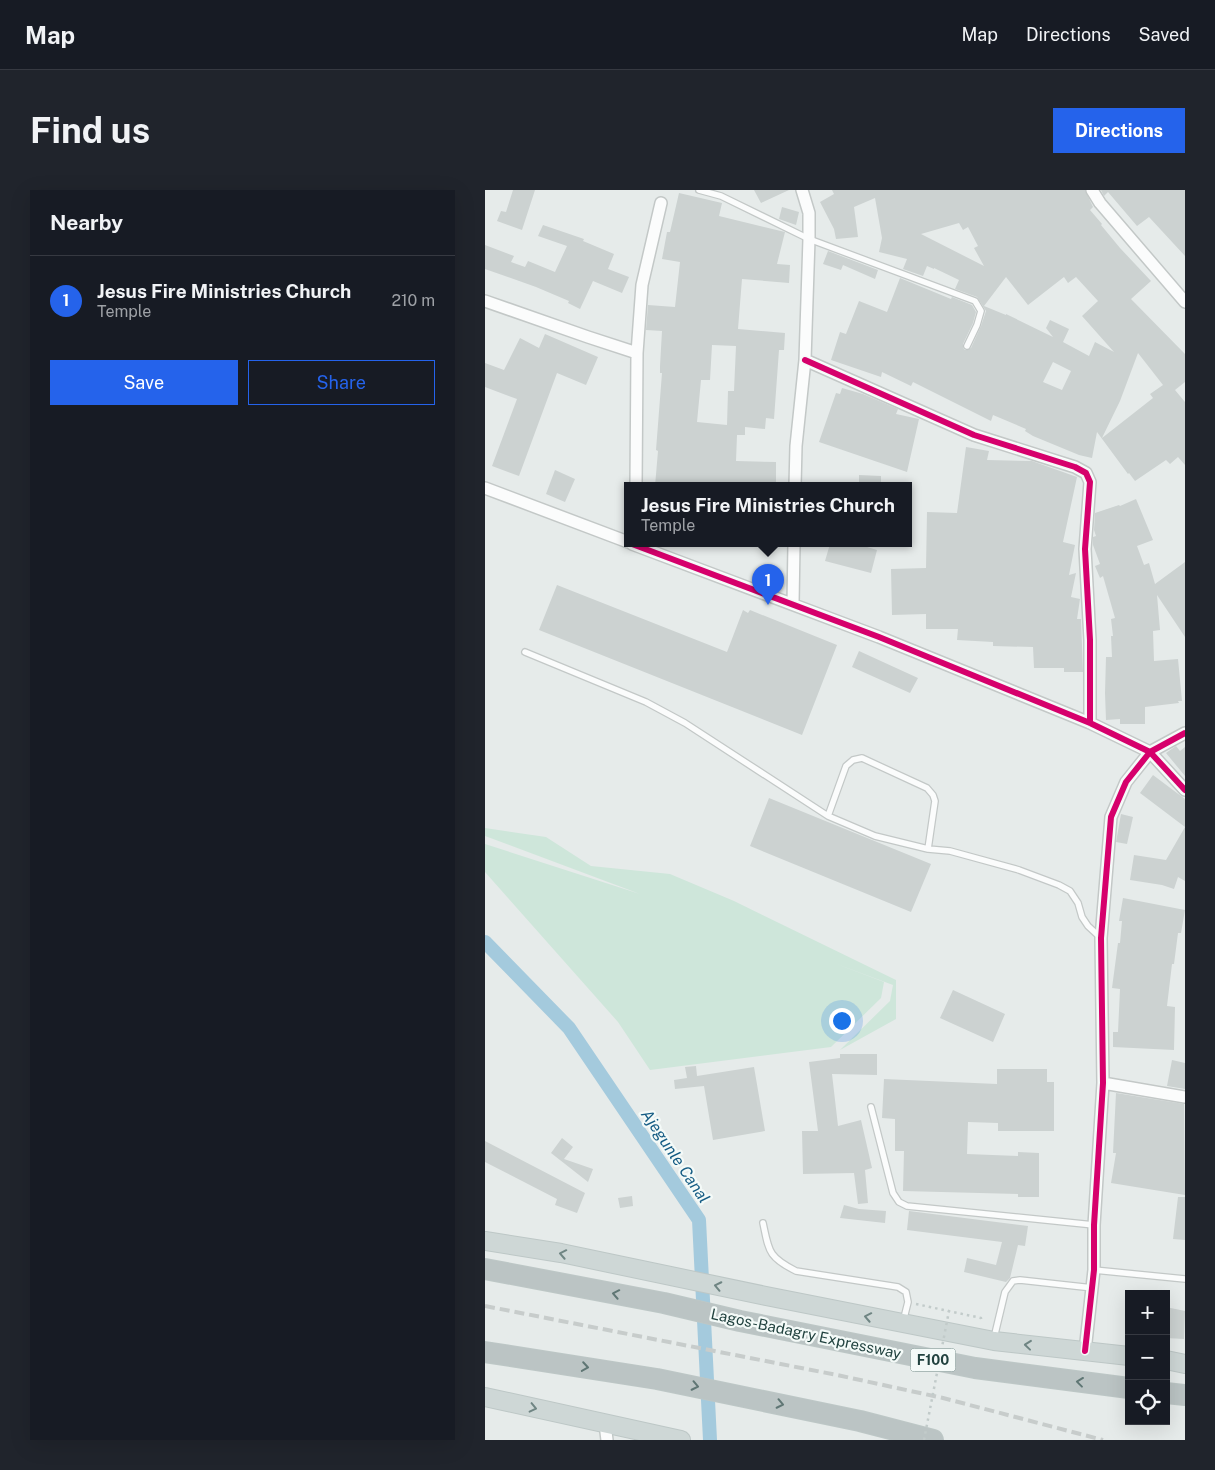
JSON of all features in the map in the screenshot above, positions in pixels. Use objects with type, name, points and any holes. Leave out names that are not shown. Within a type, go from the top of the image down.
[{"type":"highway","name":"Lagos-Badagry Expressway","points":[[485,1270],[664,1303],[740,1321],[975,1368],[1125,1387]]},
{"type":"highway","points":[[485,1352],[657,1378],[860,1421],[933,1440]]},
{"type":"highway","points":[[1170,1394],[1185,1396]]},
{"type":"main road","name":"Lagos-Badagry Expressway","points":[[485,1241],[561,1254],[989,1340],[1125,1356]]},
{"type":"main road","points":[[1170,1361],[1185,1364]]},
{"type":"main road","points":[[485,1397],[606,1432],[660,1435],[681,1440]]},
{"type":"street","points":[[795,482],[796,446],[805,360],[809,239],[809,213],[802,190]]},
{"type":"street","points":[[1092,190],[1100,203],[1185,302]]},
{"type":"street","points":[[636,482],[637,353],[642,285],[661,203]]},
{"type":"street","points":[[485,301],[588,338],[637,353]]},
{"type":"street","points":[[805,360],[974,435],[1075,467],[1086,473],[1090,482],[1085,549],[1090,640],[1090,723]]},
{"type":"street","points":[[485,488],[624,541]]},
{"type":"street","points":[[640,547],[879,637],[1090,723],[1150,752],[1185,790]]},
{"type":"street","points":[[793,604],[794,547]]},
{"type":"street","points":[[1085,1351],[1094,1270],[1094,1224],[1103,1083],[1101,938],[1111,817],[1126,782],[1150,752],[1185,733]]},
{"type":"street","points":[[1103,1083],[1185,1097]]},
{"type":"lane","points":[[699,190],[721,196],[809,239],[975,301],[981,311],[967,346]]},
{"type":"lane","points":[[525,652],[646,702],[685,723],[829,816],[875,836],[928,850],[950,851],[1019,870],[1059,885],[1070,891],[1078,903],[1082,917],[1088,926],[1101,938]]},
{"type":"lane","points":[[829,816],[846,766],[853,760],[862,758],[927,788],[933,795],[935,801],[928,850]]},
{"type":"lane","points":[[871,1107],[893,1193],[899,1202],[907,1206],[1094,1224]]},
{"type":"lane","points":[[763,1223],[770,1253],[781,1264],[796,1271],[898,1287],[906,1292],[908,1302],[903,1324]]},
{"type":"lane","points":[[1094,1270],[1185,1279]]},
{"type":"lane","points":[[989,1340],[1005,1292],[1013,1280],[1093,1288]]},
{"type":"path","points":[[908,1302],[981,1318],[989,1340]]},
{"type":"path","points":[[925,1440],[949,1311]]},
{"type":"green space","points":[[485,828],[546,837],[591,866],[670,874],[734,901],[896,980],[896,1019],[840,1050],[890,1001],[893,985],[834,963],[884,982],[881,998],[831,1047],[650,1070],[618,1022],[485,872],[485,844],[640,894],[485,836]]},
{"type":"building","points":[[513,190],[535,190],[522,230],[497,221],[501,211],[506,212]]},
{"type":"building","points":[[754,190],[789,190],[761,203]]},
{"type":"building","points":[[832,190],[1085,190],[1093,207],[1090,210],[1120,248],[1151,281],[1131,299],[1185,354],[1185,382],[1175,390],[1185,402],[1185,465],[1178,457],[1170,464],[1166,460],[1135,481],[1097,432],[1092,458],[1079,455],[1033,436],[1025,431],[1026,429],[993,415],[991,421],[913,382],[911,386],[882,372],[881,377],[831,360],[840,332],[846,334],[859,301],[887,312],[900,278],[951,299],[952,297],[972,305],[976,312],[963,344],[965,350],[971,348],[986,311],[977,297],[955,289],[959,280],[927,266],[923,276],[903,269],[907,259],[879,252],[882,238],[875,198],[854,207],[858,237],[836,239],[834,229],[820,202],[834,194]],"holes":[[[959,223],[963,230],[968,227],[978,246],[974,248],[984,266],[921,234]],[[1006,277],[1028,305],[1064,277],[1068,283],[1076,277],[1098,301],[1082,316],[1114,352],[1095,342],[1089,356],[1063,342],[1069,329],[1050,320],[1046,328],[1053,337],[1006,314],[984,306]],[[1138,353],[1163,385],[1150,394],[1153,398],[1102,438],[1120,401]],[[1053,362],[1071,371],[1062,390],[1043,382]]]},
{"type":"building","points":[[1101,190],[1185,190],[1185,256],[1149,217],[1137,226],[1108,192],[1104,196]]},
{"type":"building","points":[[679,193],[722,203],[719,216],[785,232],[777,264],[790,265],[789,283],[742,279],[738,329],[785,333],[784,350],[779,350],[774,419],[766,418],[765,429],[745,427],[745,435],[737,435],[736,461],[776,462],[776,482],[655,482],[662,373],[660,373],[660,366],[662,331],[646,330],[648,305],[675,307],[680,262],[662,259],[667,232],[670,232]],"holes":[[[712,345],[736,346],[734,391],[728,391],[727,425],[697,422],[701,380],[710,380]]]},
{"type":"building","points":[[782,207],[799,212],[796,225],[779,219]]},
{"type":"building","points":[[543,225],[584,239],[583,241],[614,254],[608,269],[629,277],[622,293],[593,281],[580,309],[568,303],[569,301],[536,287],[485,269],[485,245],[514,256],[511,262],[525,267],[528,261],[555,272],[567,246],[538,236]]},
{"type":"building","points":[[828,251],[878,270],[875,279],[843,265],[841,270],[823,264]]},
{"type":"building","points":[[545,334],[598,357],[586,385],[557,373],[519,476],[492,466],[517,399],[485,387],[485,363],[504,370],[520,338],[539,348]]},
{"type":"building","points":[[842,388],[863,394],[898,409],[896,414],[919,419],[907,472],[819,442],[836,393],[840,394]]},
{"type":"building","points":[[966,447],[989,451],[987,460],[1032,461],[1077,477],[1063,542],[1075,545],[1069,575],[1076,573],[1071,597],[1080,599],[1077,619],[1081,619],[1083,672],[1064,672],[1064,668],[1034,668],[1033,647],[993,646],[993,642],[957,640],[958,629],[926,629],[926,614],[892,615],[891,569],[926,568],[927,512],[957,513]]},
{"type":"building","points":[[555,470],[575,479],[565,502],[546,494]]},
{"type":"building","points":[[859,475],[881,476],[881,482],[859,482]]},
{"type":"building","points":[[1136,499],[1153,540],[1137,546],[1144,565],[1149,563],[1155,584],[1185,562],[1185,637],[1157,595],[1160,630],[1153,631],[1154,661],[1178,659],[1182,701],[1145,707],[1145,724],[1120,724],[1120,719],[1106,720],[1106,657],[1112,657],[1111,636],[1113,636],[1111,619],[1115,618],[1103,576],[1100,578],[1095,566],[1100,564],[1093,545],[1093,537],[1096,536],[1094,530],[1095,513]]},
{"type":"building","points":[[829,547],[867,547],[877,550],[871,573],[825,561]]},
{"type":"building","points":[[557,585],[727,652],[743,610],[748,613],[750,610],[837,645],[802,735],[539,630]]},
{"type":"building","points":[[859,651],[918,678],[910,693],[852,667]]},
{"type":"building","points":[[1176,746],[1180,751],[1185,747],[1185,776],[1166,753]]},
{"type":"building","points":[[1153,775],[1185,799],[1185,827],[1140,793]]},
{"type":"building","points":[[769,798],[931,864],[911,912],[750,846]]},
{"type":"building","points":[[1121,814],[1133,817],[1127,844],[1116,842]]},
{"type":"building","points":[[1185,827],[1185,881],[1178,877],[1174,889],[1162,885],[1130,880],[1134,855],[1166,860]]},
{"type":"building","points":[[1123,898],[1185,910],[1181,933],[1178,933],[1174,964],[1172,964],[1167,1006],[1175,1007],[1174,1050],[1113,1047],[1113,1032],[1118,1032],[1120,989],[1112,988],[1118,943],[1120,943],[1122,921],[1119,921]]},
{"type":"building","points":[[953,990],[1005,1014],[993,1042],[940,1018]]},
{"type":"building","points":[[840,1054],[877,1054],[877,1075],[832,1074],[838,1126],[861,1120],[872,1168],[865,1170],[868,1203],[858,1204],[854,1173],[803,1174],[802,1131],[818,1131],[809,1062],[840,1058]]},
{"type":"building","points":[[1172,1060],[1185,1063],[1185,1089],[1167,1086]]},
{"type":"building","points":[[696,1066],[697,1076],[754,1067],[765,1131],[713,1140],[704,1086],[675,1089],[674,1080],[687,1078],[685,1067]]},
{"type":"building","points":[[997,1069],[1047,1069],[1047,1082],[1054,1082],[1054,1131],[998,1131],[998,1123],[968,1122],[967,1154],[1018,1156],[1018,1152],[1039,1153],[1039,1197],[1018,1197],[1018,1194],[903,1191],[904,1151],[895,1151],[895,1119],[882,1118],[884,1079],[997,1084]]},
{"type":"building","points":[[1116,1093],[1184,1104],[1185,1195],[1111,1183],[1116,1153],[1113,1153]]},
{"type":"building","points":[[562,1138],[573,1147],[564,1159],[593,1169],[588,1182],[551,1153]]},
{"type":"building","points":[[485,1141],[585,1193],[577,1213],[555,1205],[557,1199],[485,1162]]},
{"type":"building","points":[[632,1196],[633,1206],[620,1208],[618,1198]]},
{"type":"building","points":[[1178,1197],[1185,1197],[1185,1240],[1173,1239]]},
{"type":"building","points":[[844,1205],[859,1209],[886,1211],[885,1223],[840,1218]]},
{"type":"building","points":[[909,1211],[1028,1226],[1025,1246],[1018,1245],[1010,1278],[1006,1282],[964,1272],[967,1258],[996,1265],[1002,1242],[907,1230]]},
{"type":"building","points":[[1170,1308],[1185,1311],[1184,1339],[1170,1338]]},
{"type":"waterway","name":"Ajegunle Canal","points":[[485,942],[569,1028],[699,1220],[710,1440]]},
{"type":"railway","points":[[485,1306],[837,1375],[943,1398],[1103,1440]]},
{"type":"cycle path","points":[[805,360],[974,435],[1075,467],[1086,473],[1090,482],[1085,549],[1090,640],[1090,723]]},
{"type":"cycle path","points":[[640,547],[879,637],[1090,723],[1150,752],[1185,790]]},
{"type":"cycle path","points":[[1085,1351],[1094,1270],[1094,1225],[1103,1083],[1101,938],[1111,817],[1126,782],[1150,752],[1185,733]]},
{"type":"place","name":"Jesus Fire Ministries Church","points":[[768,605]]}]
